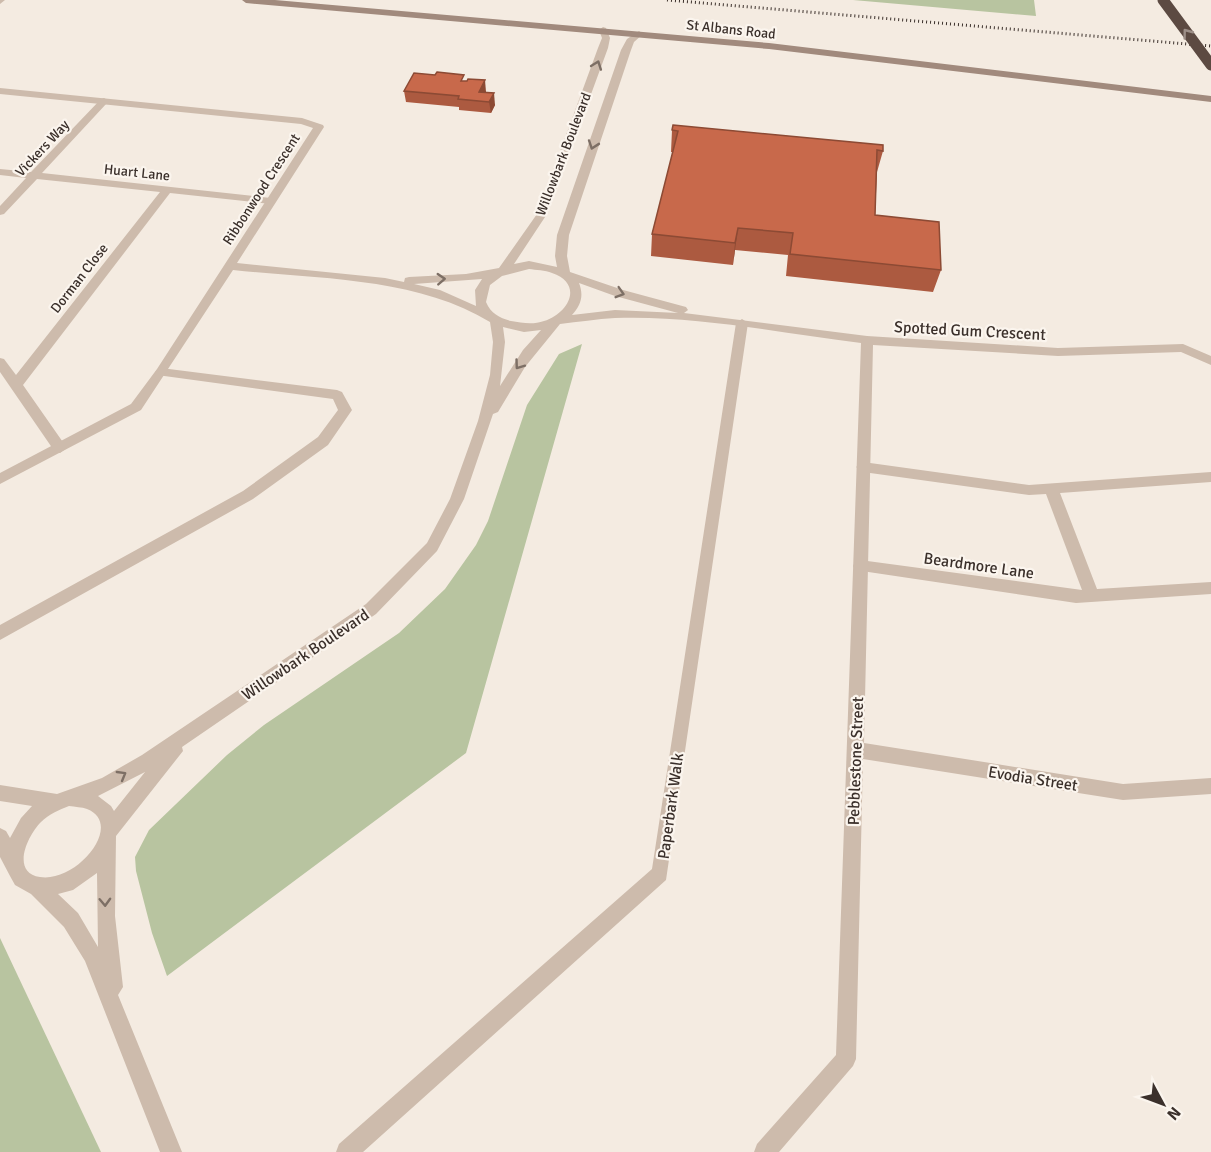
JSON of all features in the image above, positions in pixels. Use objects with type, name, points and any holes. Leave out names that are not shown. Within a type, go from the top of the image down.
[{"type":"highway","points":[[1163,0],[1211,65]]},
{"type":"main road","name":"St Albans Road","points":[[246,0],[603,30],[900,61],[1211,99]]},
{"type":"street","name":"Willowbark Boulevard","points":[[501,271],[542,214],[603,48],[606,38],[603,30]]},
{"type":"street","name":"Willowbark Boulevard","points":[[565,273],[561,256],[563,235],[626,50],[630,41],[639,34]]},
{"type":"street","name":"Ribbonwood Crescent","points":[[0,91],[302,121],[319,127],[161,372],[136,406],[0,479]]},
{"type":"street","name":"Vickers Way","points":[[0,212],[104,102]]},
{"type":"street","name":"Huart Lane","points":[[0,172],[271,201]]},
{"type":"street","name":"Dorman Close","points":[[16,384],[167,190]]},
{"type":"street","points":[[230,266],[385,282],[435,293],[493,319],[526,328],[559,321],[571,311],[577,302],[578,291],[574,282],[565,273],[542,265],[529,264],[466,278],[385,282]]},
{"type":"street","points":[[493,319],[483,309],[480,299],[482,289],[501,271]]},
{"type":"street","name":"Spotted Gum Crescent","points":[[565,273],[619,293],[734,322]]},
{"type":"street","name":"Spotted Gum Crescent","points":[[559,321],[615,314],[734,322],[867,340],[1058,352],[1183,348],[1211,361]]},
{"type":"street","name":"Willowbark Boulevard","points":[[62,800],[107,784],[148,761],[371,609],[432,547],[457,499],[485,422],[496,375],[499,342],[493,319]]},
{"type":"street","name":"Willowbark Boulevard","points":[[485,422],[514,372],[539,338],[559,321]]},
{"type":"street","name":"Paperbark Walk","points":[[346,1152],[660,874],[734,322]]},
{"type":"street","name":"Pebblestone Street","points":[[765,1152],[846,1059],[867,340]]},
{"type":"street","points":[[0,362],[60,448]]},
{"type":"street","points":[[0,633],[248,495],[323,441],[345,410],[337,395],[161,372]]},
{"type":"street","points":[[863,467],[1029,490],[1211,477]]},
{"type":"street","points":[[1051,488],[1092,596]]},
{"type":"street","name":"Beardmore Lane","points":[[860,566],[1076,597],[1211,588]]},
{"type":"street","name":"Willowbark Boulevard","points":[[108,837],[161,765],[202,724]]},
{"type":"street","name":"Evodia Street","points":[[855,750],[1123,792],[1211,786]]},
{"type":"street","points":[[0,793],[62,800],[82,798],[103,808],[108,818],[104,895],[108,961],[117,1013]]},
{"type":"street","points":[[16,871],[13,857],[16,841],[24,826],[37,813],[62,800]]},
{"type":"street","points":[[0,837],[16,871],[24,881],[38,887],[71,920],[93,955],[171,1152]]},
{"type":"street","points":[[38,887],[54,887],[71,882],[87,871],[100,857],[108,837]]},
{"type":"green space","points":[[853,0],[1034,0],[1036,16]]},
{"type":"green space","points":[[582,344],[466,753],[167,976],[152,933],[136,871],[135,857],[149,830],[227,755],[264,725],[399,633],[445,589],[476,545],[488,521],[527,405],[559,354]]},
{"type":"green space","points":[[0,938],[101,1152],[0,1152]]},
{"type":"building","points":[[437,72],[464,75],[461,81],[485,80],[479,92],[494,93],[489,102],[458,99],[459,96],[404,91],[414,73],[435,75]]},
{"type":"building","points":[[673,125],[883,145],[883,151],[877,150],[875,215],[939,222],[941,270],[790,254],[793,233],[738,228],[735,243],[652,234],[678,131],[672,130]]},
{"type":"railway","points":[[667,0],[1211,46]]}]
